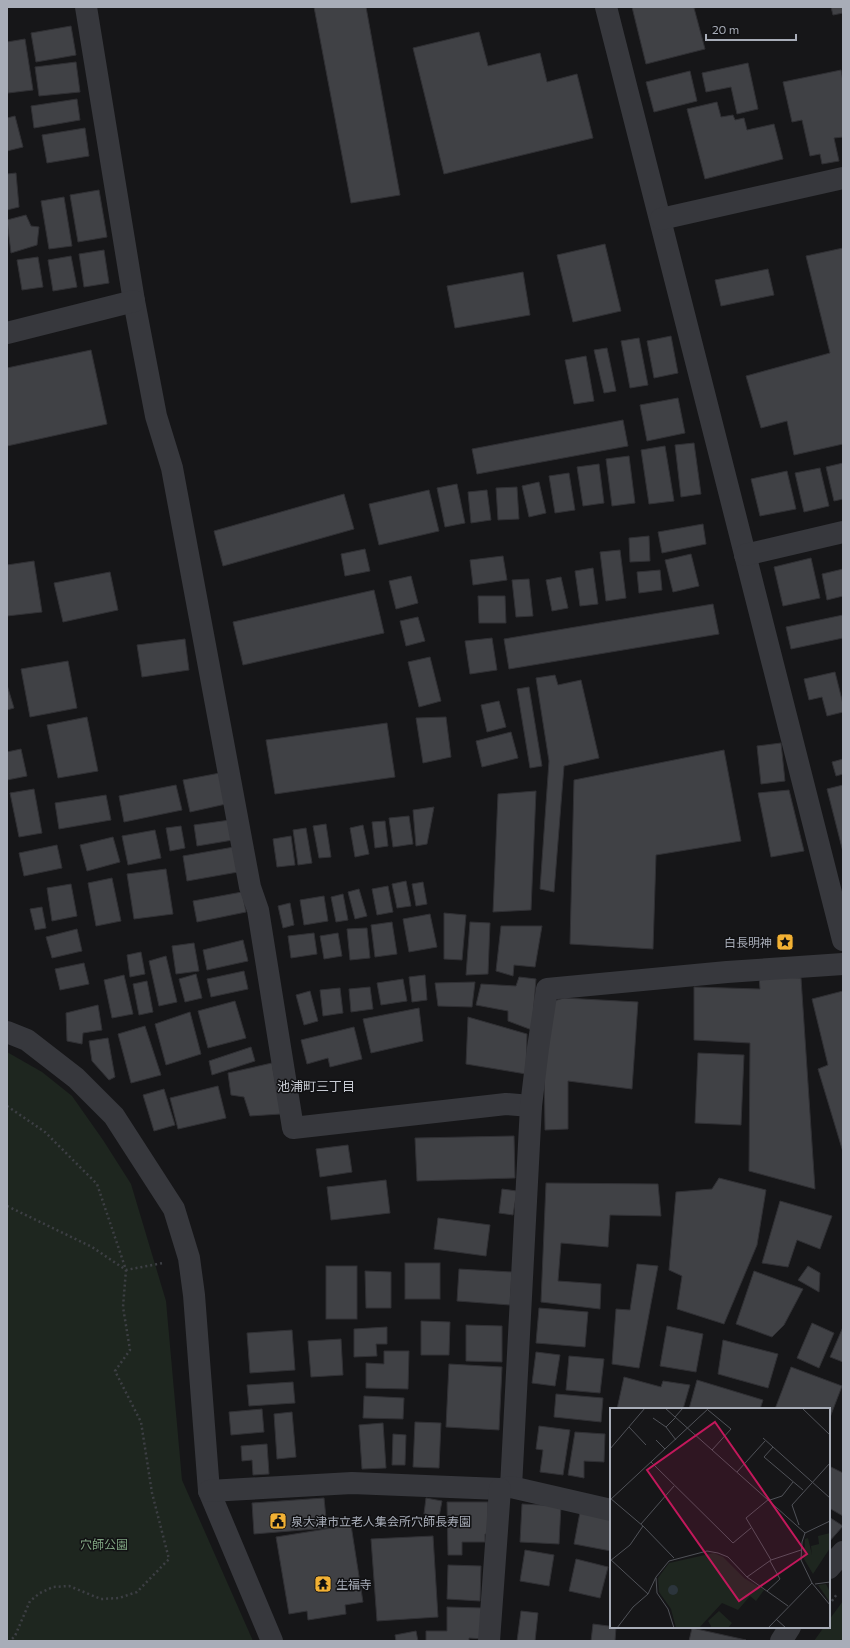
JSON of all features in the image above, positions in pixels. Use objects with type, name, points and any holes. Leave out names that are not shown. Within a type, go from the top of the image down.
[{"type":"street","points":[[86,7],[134,301],[156,416],[172,468],[250,887],[258,910],[293,1128],[506,1104],[531,1106]]},
{"type":"street","points":[[606,7],[843,940]]},
{"type":"street","points":[[661,219],[843,178]]},
{"type":"street","points":[[7,333],[134,301]]},
{"type":"street","points":[[745,555],[843,532]]},
{"type":"street","points":[[490,1641],[505,1488],[531,1106],[547,990],[727,972],[843,964]]},
{"type":"street","points":[[7,1032],[27,1040],[76,1078],[114,1116],[174,1209],[189,1258],[194,1295],[209,1491],[272,1641]]},
{"type":"street","points":[[209,1491],[352,1483],[505,1488],[610,1510]]},
{"type":"street","points":[[830,1567],[843,1552]]},
{"type":"street","points":[[781,1641],[789,1628]]},
{"type":"path","points":[[7,1106],[45,1132],[97,1184],[126,1270],[123,1307],[130,1350],[115,1371],[141,1422],[152,1493],[169,1559],[137,1592],[119,1598],[101,1599],[69,1586],[53,1587],[40,1593],[30,1601],[15,1636],[10,1641]]},
{"type":"path","points":[[7,1206],[92,1247],[126,1270],[189,1258]]},
{"type":"green space","name":"穴師公園","points":[[7,1052],[42,1072],[72,1096],[103,1140],[131,1184],[166,1301],[182,1480],[253,1641],[7,1641]]},
{"type":"green space","points":[[843,1601],[843,1641],[814,1641],[823,1628],[830,1628],[830,1619]]},
{"type":"building","points":[[314,7],[366,7],[400,195],[351,203]]},
{"type":"building","points":[[632,7],[700,7],[694,8],[705,49],[646,64]]},
{"type":"building","points":[[831,7],[843,7],[843,13],[833,15]]},
{"type":"building","points":[[71,26],[76,55],[36,62],[31,33]]},
{"type":"building","points":[[479,32],[488,66],[540,53],[547,82],[577,74],[593,138],[444,174],[413,48]]},
{"type":"building","points":[[25,39],[33,90],[8,93],[7,42]]},
{"type":"building","points":[[76,62],[80,92],[39,96],[35,67]]},
{"type":"building","points":[[748,63],[758,109],[737,114],[731,87],[706,92],[702,73]]},
{"type":"building","points":[[841,70],[843,81],[843,137],[834,138],[839,161],[822,164],[820,154],[810,156],[802,120],[792,122],[783,82]]},
{"type":"building","points":[[690,71],[697,101],[654,112],[646,82]]},
{"type":"building","points":[[77,99],[80,120],[34,128],[31,106]]},
{"type":"building","points":[[717,102],[721,117],[733,115],[735,120],[744,118],[747,130],[774,124],[783,159],[705,179],[687,109]]},
{"type":"building","points":[[15,116],[23,147],[7,151],[7,118]]},
{"type":"building","points":[[85,128],[89,156],[47,163],[42,135]]},
{"type":"building","points":[[16,173],[19,207],[7,210],[7,174]]},
{"type":"building","points":[[99,190],[107,237],[78,242],[70,195]]},
{"type":"building","points":[[64,197],[72,246],[49,249],[41,201]]},
{"type":"building","points":[[26,215],[31,226],[39,227],[37,245],[11,253],[7,220]]},
{"type":"building","points":[[605,244],[621,311],[573,322],[557,255]]},
{"type":"building","points":[[843,248],[843,444],[794,455],[787,421],[761,428],[746,376],[830,353],[806,256]]},
{"type":"building","points":[[104,250],[109,283],[84,287],[79,254]]},
{"type":"building","points":[[71,256],[77,287],[53,291],[48,260]]},
{"type":"building","points":[[38,257],[43,287],[22,290],[17,260]]},
{"type":"building","points":[[768,269],[774,295],[721,306],[715,280]]},
{"type":"building","points":[[523,272],[530,315],[455,328],[447,286]]},
{"type":"building","points":[[671,336],[678,373],[654,378],[647,341]]},
{"type":"building","points":[[639,338],[648,385],[630,388],[621,341]]},
{"type":"building","points":[[607,348],[616,391],[604,393],[594,350]]},
{"type":"building","points":[[91,350],[107,424],[7,446],[7,368]]},
{"type":"building","points":[[586,356],[594,401],[574,404],[565,360]]},
{"type":"building","points":[[678,398],[685,433],[647,441],[640,405]]},
{"type":"building","points":[[623,420],[628,446],[477,474],[472,449]]},
{"type":"building","points":[[694,443],[701,494],[681,497],[675,445]]},
{"type":"building","points":[[665,446],[674,501],[649,504],[641,450]]},
{"type":"building","points":[[629,456],[635,503],[612,506],[606,459]]},
{"type":"building","points":[[843,463],[843,499],[834,501],[826,467]]},
{"type":"building","points":[[599,464],[604,503],[583,506],[577,467]]},
{"type":"building","points":[[820,468],[829,506],[804,512],[795,473]]},
{"type":"building","points":[[787,471],[796,509],[760,516],[751,479]]},
{"type":"building","points":[[569,473],[575,510],[555,513],[549,476]]},
{"type":"building","points":[[539,482],[546,513],[529,517],[522,486]]},
{"type":"building","points":[[457,484],[465,523],[445,527],[437,488]]},
{"type":"building","points":[[517,487],[519,519],[498,520],[496,488]]},
{"type":"building","points":[[429,490],[439,531],[379,545],[369,504]]},
{"type":"building","points":[[487,490],[491,520],[471,523],[468,492]]},
{"type":"building","points":[[344,494],[354,529],[223,566],[214,531]]},
{"type":"building","points":[[703,524],[706,544],[662,553],[658,532]]},
{"type":"building","points":[[649,536],[650,561],[630,562],[629,538]]},
{"type":"building","points":[[365,549],[370,571],[345,576],[341,554]]},
{"type":"building","points":[[620,550],[626,598],[606,601],[600,552]]},
{"type":"building","points":[[691,554],[699,586],[673,592],[665,560]]},
{"type":"building","points":[[503,556],[507,580],[473,585],[470,560]]},
{"type":"building","points":[[811,558],[820,598],[783,606],[774,567]]},
{"type":"building","points":[[34,561],[42,612],[7,616],[7,565]]},
{"type":"building","points":[[593,568],[598,604],[580,606],[575,571]]},
{"type":"building","points":[[843,569],[843,596],[827,600],[822,574]]},
{"type":"building","points":[[660,570],[662,590],[639,593],[637,572]]},
{"type":"building","points":[[110,572],[118,610],[63,622],[54,583]]},
{"type":"building","points":[[411,576],[418,603],[396,609],[389,581]]},
{"type":"building","points":[[561,577],[568,608],[552,611],[546,580]]},
{"type":"building","points":[[529,579],[533,616],[516,617],[512,580]]},
{"type":"building","points":[[374,590],[384,633],[243,665],[233,622]]},
{"type":"building","points":[[478,596],[505,596],[506,623],[479,623]]},
{"type":"building","points":[[713,604],[719,634],[509,669],[504,639]]},
{"type":"building","points":[[843,615],[843,638],[791,649],[786,627]]},
{"type":"building","points":[[418,617],[425,641],[406,646],[400,621]]},
{"type":"building","points":[[492,638],[497,670],[470,674],[465,641]]},
{"type":"building","points":[[185,639],[189,670],[142,677],[137,645]]},
{"type":"building","points":[[430,657],[441,701],[419,707],[408,662]]},
{"type":"building","points":[[68,661],[77,708],[30,717],[21,669]]},
{"type":"building","points":[[835,672],[843,704],[843,712],[827,716],[822,697],[809,700],[804,679]]},
{"type":"building","points":[[555,675],[558,685],[581,680],[599,758],[564,766],[554,892],[540,889],[549,761],[536,678]]},
{"type":"building","points":[[7,685],[14,708],[7,710]]},
{"type":"building","points":[[529,687],[542,766],[530,768],[517,689]]},
{"type":"building","points":[[499,701],[506,727],[487,732],[481,705]]},
{"type":"building","points":[[87,717],[98,771],[58,778],[47,725]]},
{"type":"building","points":[[446,717],[451,757],[423,763],[416,718]]},
{"type":"building","points":[[387,723],[395,777],[275,794],[266,740]]},
{"type":"building","points":[[511,732],[518,758],[482,767],[476,741]]},
{"type":"building","points":[[781,743],[785,781],[761,784],[757,746]]},
{"type":"building","points":[[21,749],[27,776],[7,780],[7,752]]},
{"type":"building","points":[[724,750],[741,841],[656,855],[653,949],[570,944],[574,780]]},
{"type":"building","points":[[843,759],[843,774],[836,776],[832,762]]},
{"type":"building","points":[[220,773],[226,804],[190,812],[183,780]]},
{"type":"building","points":[[176,785],[182,810],[124,822],[119,796]]},
{"type":"building","points":[[843,785],[843,852],[827,789]]},
{"type":"building","points":[[34,789],[42,833],[19,837],[10,793]]},
{"type":"building","points":[[789,790],[804,851],[771,857],[758,793]]},
{"type":"building","points":[[536,791],[531,910],[493,912],[498,794]]},
{"type":"building","points":[[106,795],[111,820],[59,829],[55,803]]},
{"type":"building","points":[[434,807],[427,844],[416,846],[413,810]]},
{"type":"building","points":[[409,816],[413,844],[393,847],[389,818]]},
{"type":"building","points":[[230,820],[233,840],[197,846],[194,825]]},
{"type":"building","points":[[385,821],[388,846],[375,848],[372,822]]},
{"type":"building","points":[[326,824],[331,857],[319,858],[313,826]]},
{"type":"building","points":[[363,825],[369,854],[355,857],[350,828]]},
{"type":"building","points":[[181,826],[185,848],[170,851],[166,828]]},
{"type":"building","points":[[306,828],[312,863],[298,865],[293,830]]},
{"type":"building","points":[[155,830],[161,858],[128,865],[122,836]]},
{"type":"building","points":[[291,836],[295,865],[277,867],[273,839]]},
{"type":"building","points":[[113,837],[120,862],[87,871],[80,845]]},
{"type":"building","points":[[57,845],[62,868],[24,876],[19,853]]},
{"type":"building","points":[[234,847],[238,872],[187,881],[183,856]]},
{"type":"building","points":[[166,869],[173,914],[134,919],[127,874]]},
{"type":"building","points":[[112,878],[121,921],[96,926],[88,883]]},
{"type":"building","points":[[406,881],[411,906],[397,908],[392,884]]},
{"type":"building","points":[[423,882],[427,904],[416,906],[412,884]]},
{"type":"building","points":[[71,884],[77,916],[52,921],[47,888]]},
{"type":"building","points":[[388,886],[393,912],[377,915],[372,889]]},
{"type":"building","points":[[359,889],[367,916],[355,919],[348,892]]},
{"type":"building","points":[[242,892],[246,912],[197,922],[193,901]]},
{"type":"building","points":[[343,894],[348,920],[336,922],[331,897]]},
{"type":"building","points":[[324,896],[328,921],[304,925],[300,900]]},
{"type":"building","points":[[290,903],[294,925],[283,928],[278,906]]},
{"type":"building","points":[[42,907],[46,928],[35,930],[30,909]]},
{"type":"building","points":[[444,913],[466,915],[462,960],[444,959]]},
{"type":"building","points":[[430,914],[437,947],[409,952],[403,919]]},
{"type":"building","points":[[392,922],[397,954],[375,957],[371,925]]},
{"type":"building","points":[[470,922],[490,923],[488,974],[466,975]]},
{"type":"building","points":[[501,926],[542,926],[535,967],[514,965],[513,976],[496,971]]},
{"type":"building","points":[[367,928],[370,958],[350,960],[347,929]]},
{"type":"building","points":[[77,929],[82,951],[52,958],[46,937]]},
{"type":"building","points":[[314,933],[317,954],[291,958],[288,936]]},
{"type":"building","points":[[338,933],[342,956],[324,959],[320,936]]},
{"type":"building","points":[[243,940],[248,961],[207,970],[203,950]]},
{"type":"building","points":[[194,943],[199,971],[176,974],[172,946]]},
{"type":"building","points":[[141,952],[145,974],[130,977],[127,955]]},
{"type":"building","points":[[166,956],[177,1002],[159,1006],[149,961]]},
{"type":"building","points":[[84,963],[89,984],[60,990],[55,969]]},
{"type":"building","points":[[244,971],[248,989],[211,997],[207,979]]},
{"type":"building","points":[[196,974],[202,998],[185,1002],[179,979]]},
{"type":"building","points":[[124,975],[133,1014],[112,1018],[104,980]]},
{"type":"building","points":[[425,975],[427,1000],[412,1002],[409,977]]},
{"type":"building","points":[[759,976],[801,978],[815,1189],[749,1171],[750,1043],[694,1040],[694,987],[760,989]]},
{"type":"building","points":[[519,977],[536,979],[532,1030],[508,1021],[508,1011],[476,1005],[481,984],[516,986]]},
{"type":"building","points":[[403,979],[407,1001],[381,1005],[377,983]]},
{"type":"building","points":[[147,981],[153,1012],[139,1015],[133,984]]},
{"type":"building","points":[[475,982],[472,1007],[438,1006],[435,983]]},
{"type":"building","points":[[370,987],[373,1009],[351,1012],[349,989]]},
{"type":"building","points":[[340,988],[343,1013],[323,1016],[320,990]]},
{"type":"building","points":[[310,991],[318,1021],[304,1025],[296,995]]},
{"type":"building","points":[[843,991],[843,1152],[818,1069],[828,1065],[812,999]]},
{"type":"building","points":[[564,998],[638,1002],[632,1089],[568,1081],[568,1129],[545,1130],[544,1065],[550,1002]]},
{"type":"building","points":[[235,1001],[246,1038],[208,1048],[198,1011]]},
{"type":"building","points":[[98,1005],[102,1030],[83,1033],[82,1044],[67,1041],[66,1013]]},
{"type":"building","points":[[419,1008],[423,1041],[371,1053],[363,1019]]},
{"type":"building","points":[[190,1012],[201,1054],[166,1065],[155,1024]]},
{"type":"building","points":[[468,1017],[527,1034],[526,1074],[466,1064]]},
{"type":"building","points":[[145,1026],[161,1075],[131,1083],[118,1034]]},
{"type":"building","points":[[354,1027],[362,1059],[330,1067],[328,1058],[307,1064],[301,1040]]},
{"type":"building","points":[[108,1038],[115,1077],[109,1080],[92,1061],[89,1041]]},
{"type":"building","points":[[251,1047],[255,1061],[212,1075],[209,1061]]},
{"type":"building","points":[[698,1053],[744,1055],[741,1125],[695,1123]]},
{"type":"building","points":[[272,1063],[281,1114],[250,1116],[244,1097],[231,1095],[228,1073]]},
{"type":"building","points":[[218,1086],[226,1118],[178,1129],[170,1098]]},
{"type":"building","points":[[164,1089],[175,1125],[154,1131],[143,1095]]},
{"type":"building","points":[[514,1136],[515,1178],[417,1181],[415,1138]]},
{"type":"building","points":[[348,1145],[352,1172],[320,1177],[316,1149]]},
{"type":"building","points":[[719,1178],[766,1190],[757,1245],[724,1324],[677,1309],[682,1276],[669,1270],[676,1192],[712,1189]]},
{"type":"building","points":[[386,1180],[390,1213],[331,1220],[327,1187]]},
{"type":"building","points":[[546,1183],[658,1184],[661,1216],[610,1215],[608,1247],[561,1243],[558,1281],[601,1284],[600,1309],[541,1302]]},
{"type":"building","points":[[502,1189],[517,1191],[513,1215],[499,1213]]},
{"type":"building","points":[[780,1201],[832,1216],[820,1249],[797,1240],[788,1267],[762,1263]]},
{"type":"building","points":[[438,1218],[490,1225],[486,1256],[434,1249]]},
{"type":"building","points":[[405,1263],[440,1263],[440,1299],[405,1299]]},
{"type":"building","points":[[637,1264],[658,1266],[639,1368],[612,1364],[616,1309],[630,1310]]},
{"type":"building","points":[[326,1266],[357,1266],[357,1319],[326,1319]]},
{"type":"building","points":[[808,1266],[820,1273],[819,1292],[798,1280]]},
{"type":"building","points":[[459,1269],[512,1272],[510,1305],[457,1301]]},
{"type":"building","points":[[365,1271],[391,1272],[391,1308],[366,1308]]},
{"type":"building","points":[[754,1271],[803,1289],[784,1325],[772,1337],[736,1324]]},
{"type":"building","points":[[539,1308],[588,1312],[585,1347],[536,1343]]},
{"type":"building","points":[[421,1321],[450,1322],[449,1355],[421,1355]]},
{"type":"building","points":[[812,1323],[834,1333],[819,1368],[797,1358]]},
{"type":"building","points":[[466,1325],[502,1326],[502,1362],[466,1361]]},
{"type":"building","points":[[667,1326],[703,1334],[696,1372],[660,1366]]},
{"type":"building","points":[[387,1327],[387,1344],[376,1344],[377,1356],[354,1357],[354,1329]]},
{"type":"building","points":[[843,1327],[843,1362],[830,1357]]},
{"type":"building","points":[[292,1330],[295,1370],[250,1373],[247,1333]]},
{"type":"building","points":[[341,1339],[343,1375],[311,1377],[308,1341]]},
{"type":"building","points":[[723,1340],[778,1354],[768,1388],[718,1374]]},
{"type":"building","points":[[384,1351],[409,1351],[408,1389],[366,1388],[366,1363],[384,1364]]},
{"type":"building","points":[[536,1352],[560,1355],[555,1386],[532,1383]]},
{"type":"building","points":[[569,1356],[604,1359],[600,1393],[566,1390]]},
{"type":"building","points":[[449,1364],[502,1367],[499,1430],[446,1427]]},
{"type":"building","points":[[791,1367],[842,1386],[830,1417],[830,1408],[775,1408]]},
{"type":"building","points":[[624,1377],[661,1387],[663,1381],[690,1385],[683,1408],[617,1408]]},
{"type":"building","points":[[697,1380],[763,1400],[760,1408],[689,1408]]},
{"type":"building","points":[[293,1382],[295,1403],[249,1406],[247,1385]]},
{"type":"building","points":[[556,1394],[603,1398],[601,1422],[554,1417]]},
{"type":"building","points":[[364,1396],[404,1398],[403,1419],[363,1418]]},
{"type":"building","points":[[262,1409],[264,1432],[231,1435],[229,1412]]},
{"type":"building","points":[[292,1412],[296,1457],[277,1459],[274,1414]]},
{"type":"building","points":[[415,1422],[441,1423],[439,1468],[413,1467]]},
{"type":"building","points":[[383,1423],[386,1468],[362,1469],[359,1425]]},
{"type":"building","points":[[539,1426],[570,1430],[563,1475],[540,1472],[543,1450],[536,1449]]},
{"type":"building","points":[[575,1432],[605,1434],[604,1462],[584,1461],[584,1478],[568,1475]]},
{"type":"building","points":[[393,1434],[406,1435],[405,1465],[392,1465]]},
{"type":"building","points":[[267,1444],[269,1474],[253,1475],[252,1460],[242,1461],[241,1446]]},
{"type":"building","points":[[830,1466],[843,1473],[843,1516],[830,1509]]},
{"type":"building","points":[[324,1498],[327,1528],[254,1534],[252,1503]]},
{"type":"building","points":[[426,1498],[442,1501],[439,1517],[424,1514]]},
{"type":"building","points":[[447,1502],[488,1502],[488,1534],[485,1534],[485,1542],[462,1542],[462,1555],[448,1555]]},
{"type":"building","points":[[522,1504],[561,1506],[559,1544],[520,1542]]},
{"type":"building","points":[[580,1512],[610,1518],[610,1551],[574,1544]]},
{"type":"building","points":[[830,1518],[843,1526],[830,1541]]},
{"type":"building","points":[[351,1525],[363,1602],[345,1605],[346,1614],[308,1620],[307,1611],[289,1614],[276,1537]]},
{"type":"building","points":[[433,1536],[438,1617],[377,1621],[371,1539]]},
{"type":"building","points":[[525,1550],[554,1555],[549,1586],[520,1581]]},
{"type":"building","points":[[576,1559],[608,1567],[600,1598],[569,1591]]},
{"type":"building","points":[[448,1565],[481,1566],[480,1601],[447,1599]]},
{"type":"building","points":[[447,1607],[483,1608],[483,1639],[469,1638],[469,1641],[426,1641],[426,1631],[447,1631]]},
{"type":"building","points":[[521,1611],[538,1613],[535,1641],[517,1641]]},
{"type":"building","points":[[593,1624],[616,1628],[615,1641],[591,1641]]},
{"type":"building","points":[[692,1628],[746,1640],[689,1641]]},
{"type":"building","points":[[416,1631],[418,1641],[396,1641],[395,1635]]},
{"type":"place","name":"白長明神","points":[[785,942]]},
{"type":"place","name":"泉大津市立老人集会所穴師長寿園","points":[[278,1521]]},
{"type":"place","name":"生福寺","points":[[323,1584]]},
{"type":"district","name":"池浦町三丁目","points":[[316,1086]]}]
